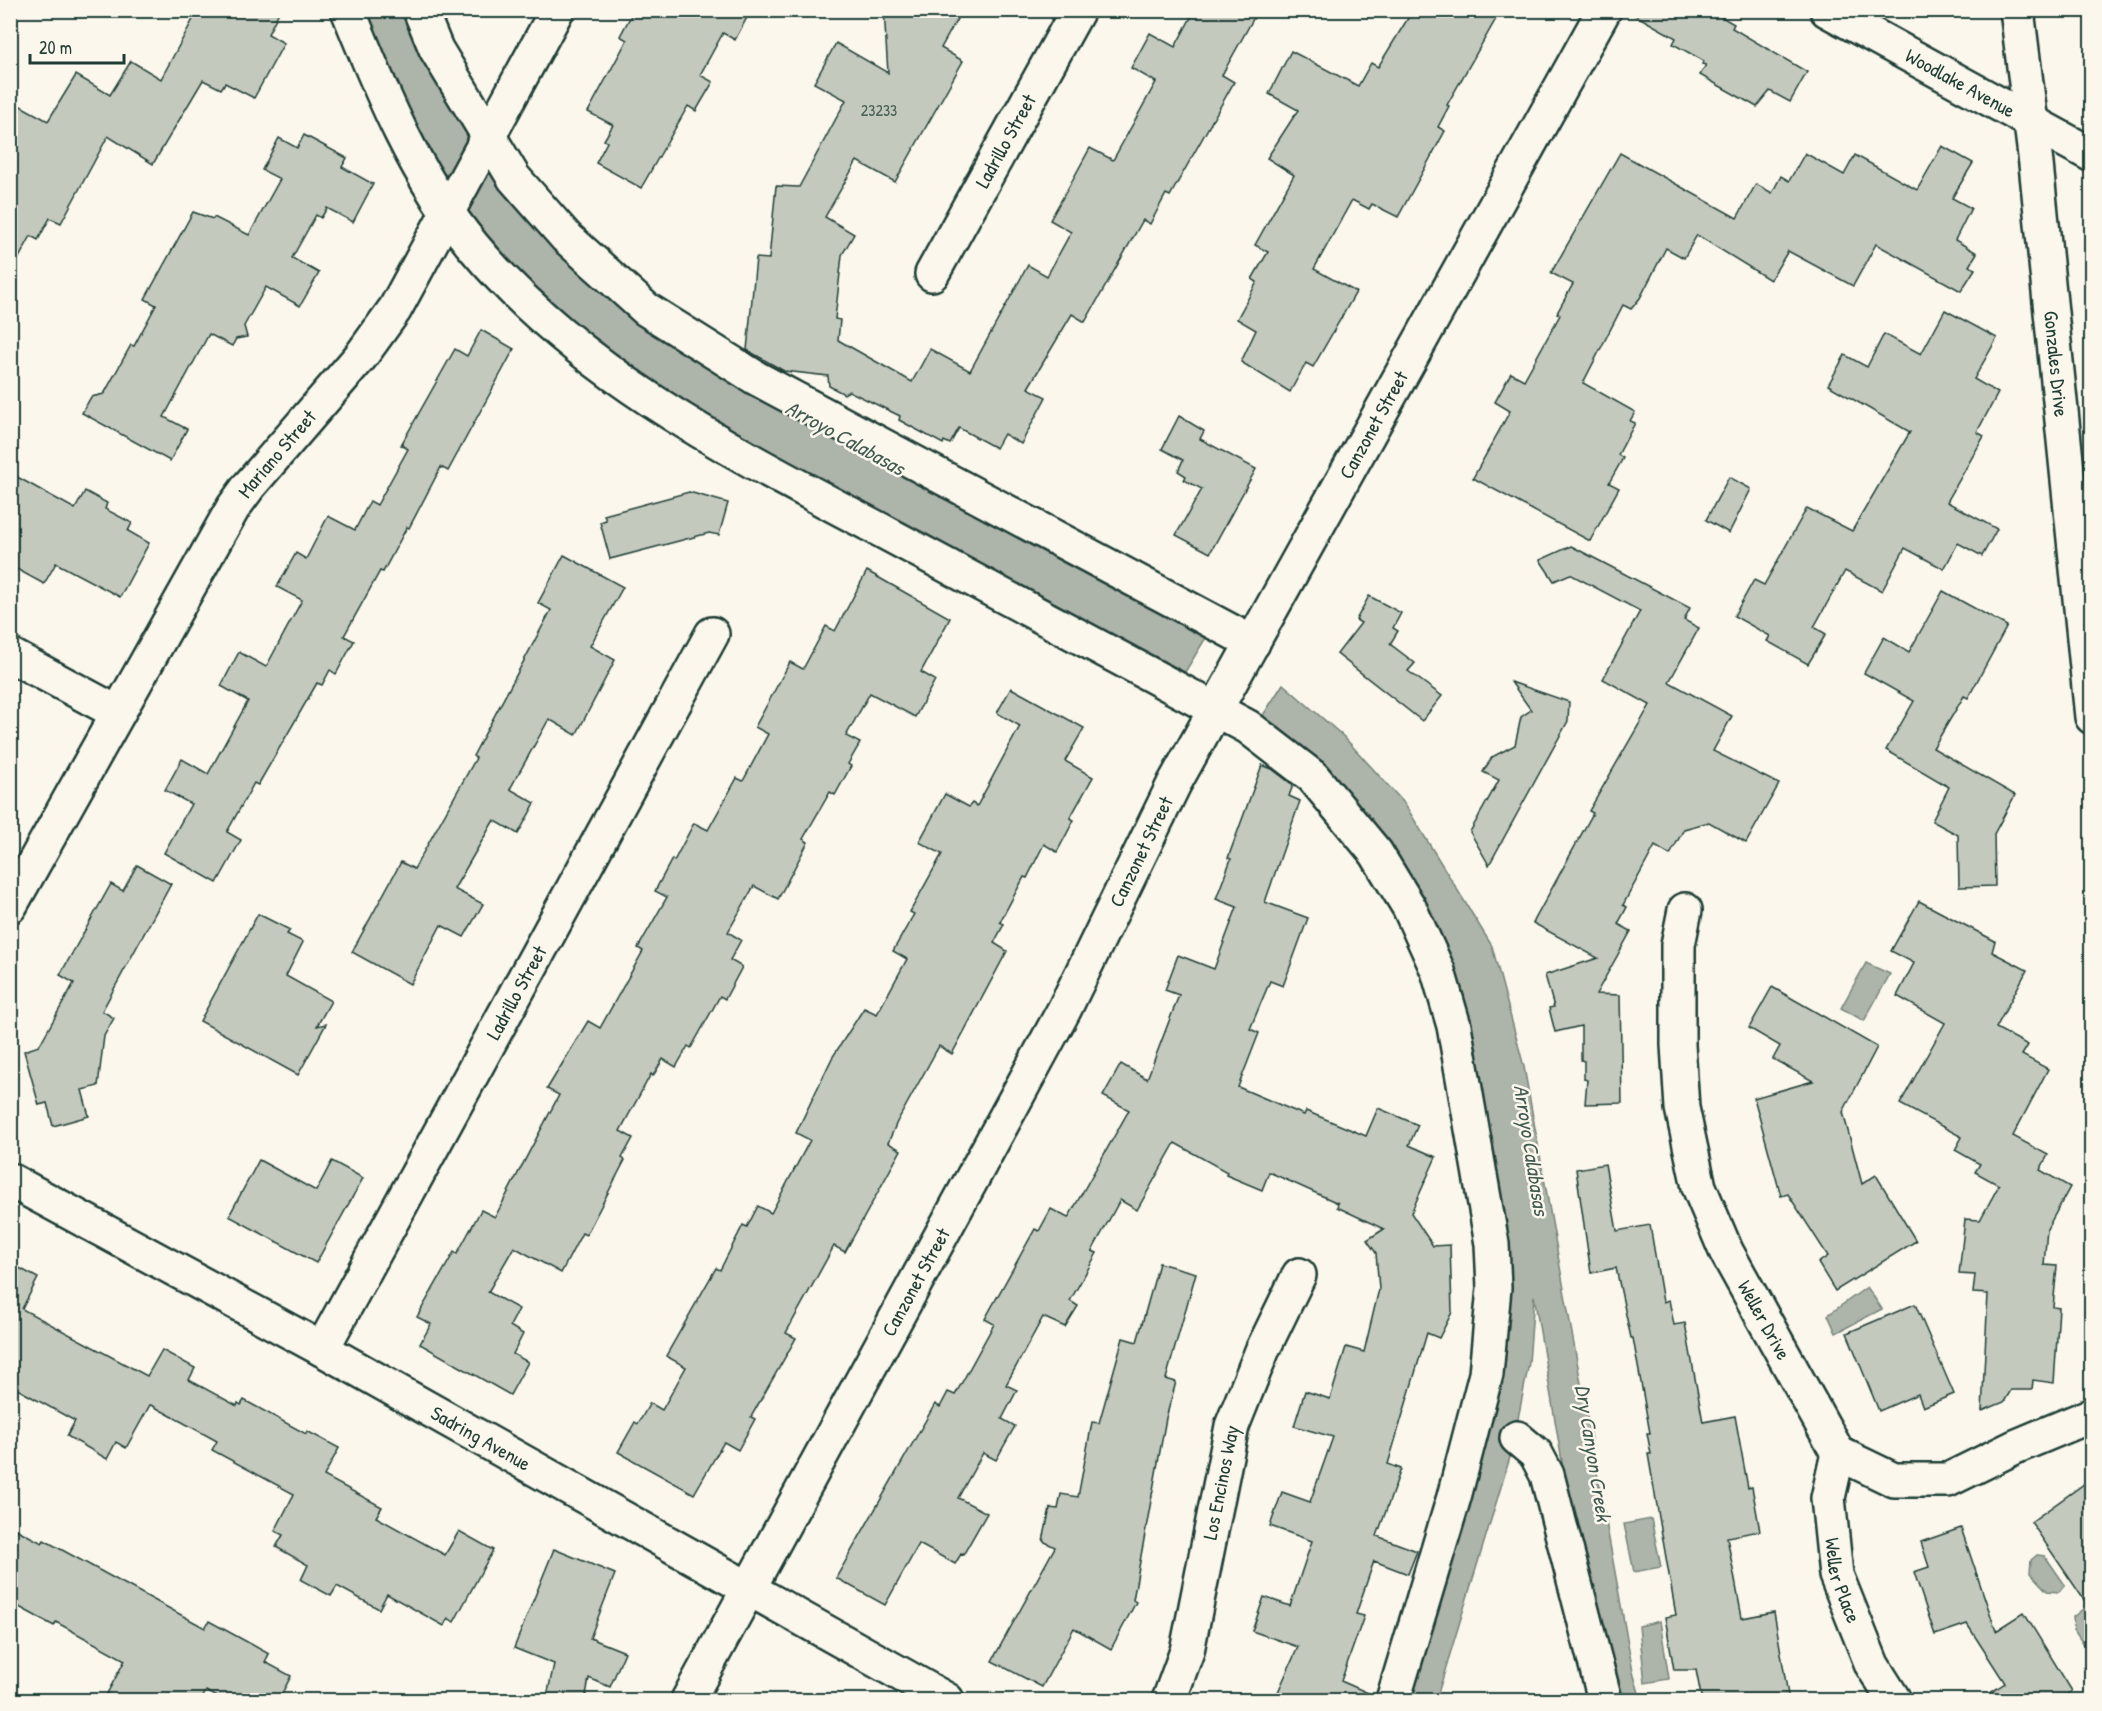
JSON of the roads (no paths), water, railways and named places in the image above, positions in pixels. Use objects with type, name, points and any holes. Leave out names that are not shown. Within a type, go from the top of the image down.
[{"type":"street","points":[[348,10],[409,149],[447,210],[483,257],[548,322],[613,374],[688,424],[772,472],[1215,710],[1271,743],[1312,777],[1376,853],[1409,908],[1438,971],[1454,1026],[1480,1164],[1492,1244],[1494,1288],[1486,1374],[1460,1476],[1393,1701]]},
{"type":"street","points":[[420,10],[436,49],[514,178],[566,237],[646,309],[756,378],[1253,643]]},
{"type":"street","name":"Mariano Street","points":[[10,906],[233,508],[249,486],[361,356],[395,309],[557,10]]},
{"type":"street","name":"Ladrillo Street","points":[[932,274],[1078,10]]},
{"type":"street","name":"Canzonet Street","points":[[688,1701],[1064,1010],[1174,784],[1605,10]]},
{"type":"street","name":"Woodlake Avenue","points":[[1827,10],[2091,155]]},
{"type":"street","name":"Gonzales Drive","points":[[2017,10],[2091,717]]},
{"type":"street","name":"Ladrillo Street","points":[[322,1349],[712,634]]},
{"type":"street","points":[[10,655],[118,713]]},
{"type":"street","name":"Weller Drive","points":[[1685,910],[1678,945],[1678,1045],[1682,1108],[1699,1187],[1726,1251],[1838,1453]]},
{"type":"street","name":"Sadring Avenue","points":[[10,1180],[322,1349],[749,1587],[947,1701]]},
{"type":"street","name":"Los Encinos Way","points":[[1169,1701],[1187,1651],[1233,1425],[1262,1351],[1299,1275]]},
{"type":"street","points":[[1838,1453],[1894,1480],[1948,1480],[2015,1447],[2091,1415]]},
{"type":"street","points":[[1517,1438],[1536,1454],[1547,1475],[1605,1701]]},
{"type":"street","name":"Weller Place","points":[[1838,1453],[1828,1498],[1836,1575],[1872,1665],[1894,1701]]},
{"type":"water","name":"Arroyo Calabasas","points":[[363,11],[407,11],[584,269],[1207,636],[1185,672],[775,458],[621,362],[548,306],[482,233],[413,125]]},
{"type":"water","points":[[1283,684],[1343,736],[1404,803],[1492,946],[1524,1067],[1633,1672],[1641,1700],[1614,1700],[1588,1615],[1534,1296],[1529,1363],[1511,1454],[1436,1700],[1405,1700],[1499,1345],[1426,919],[1260,720]]},
{"type":"water","points":[[1866,963],[1890,974],[1864,1021],[1841,1008]]},
{"type":"water","points":[[1867,1287],[1882,1309],[1836,1333],[1828,1315]]},
{"type":"water","points":[[1651,1519],[1661,1567],[1634,1572],[1624,1524]]},
{"type":"water","points":[[2037,1555],[2045,1556],[2065,1585],[2059,1592],[2047,1591],[2030,1573],[2031,1560]]},
{"type":"water","points":[[2091,1607],[2091,1656],[2074,1630],[2073,1617],[2083,1609]]},
{"type":"water","points":[[1660,1621],[1669,1679],[1645,1683],[1639,1626]]},
{"type":"water label","name":"Dry Canyon Creek","points":[[1593,1453]]}]
